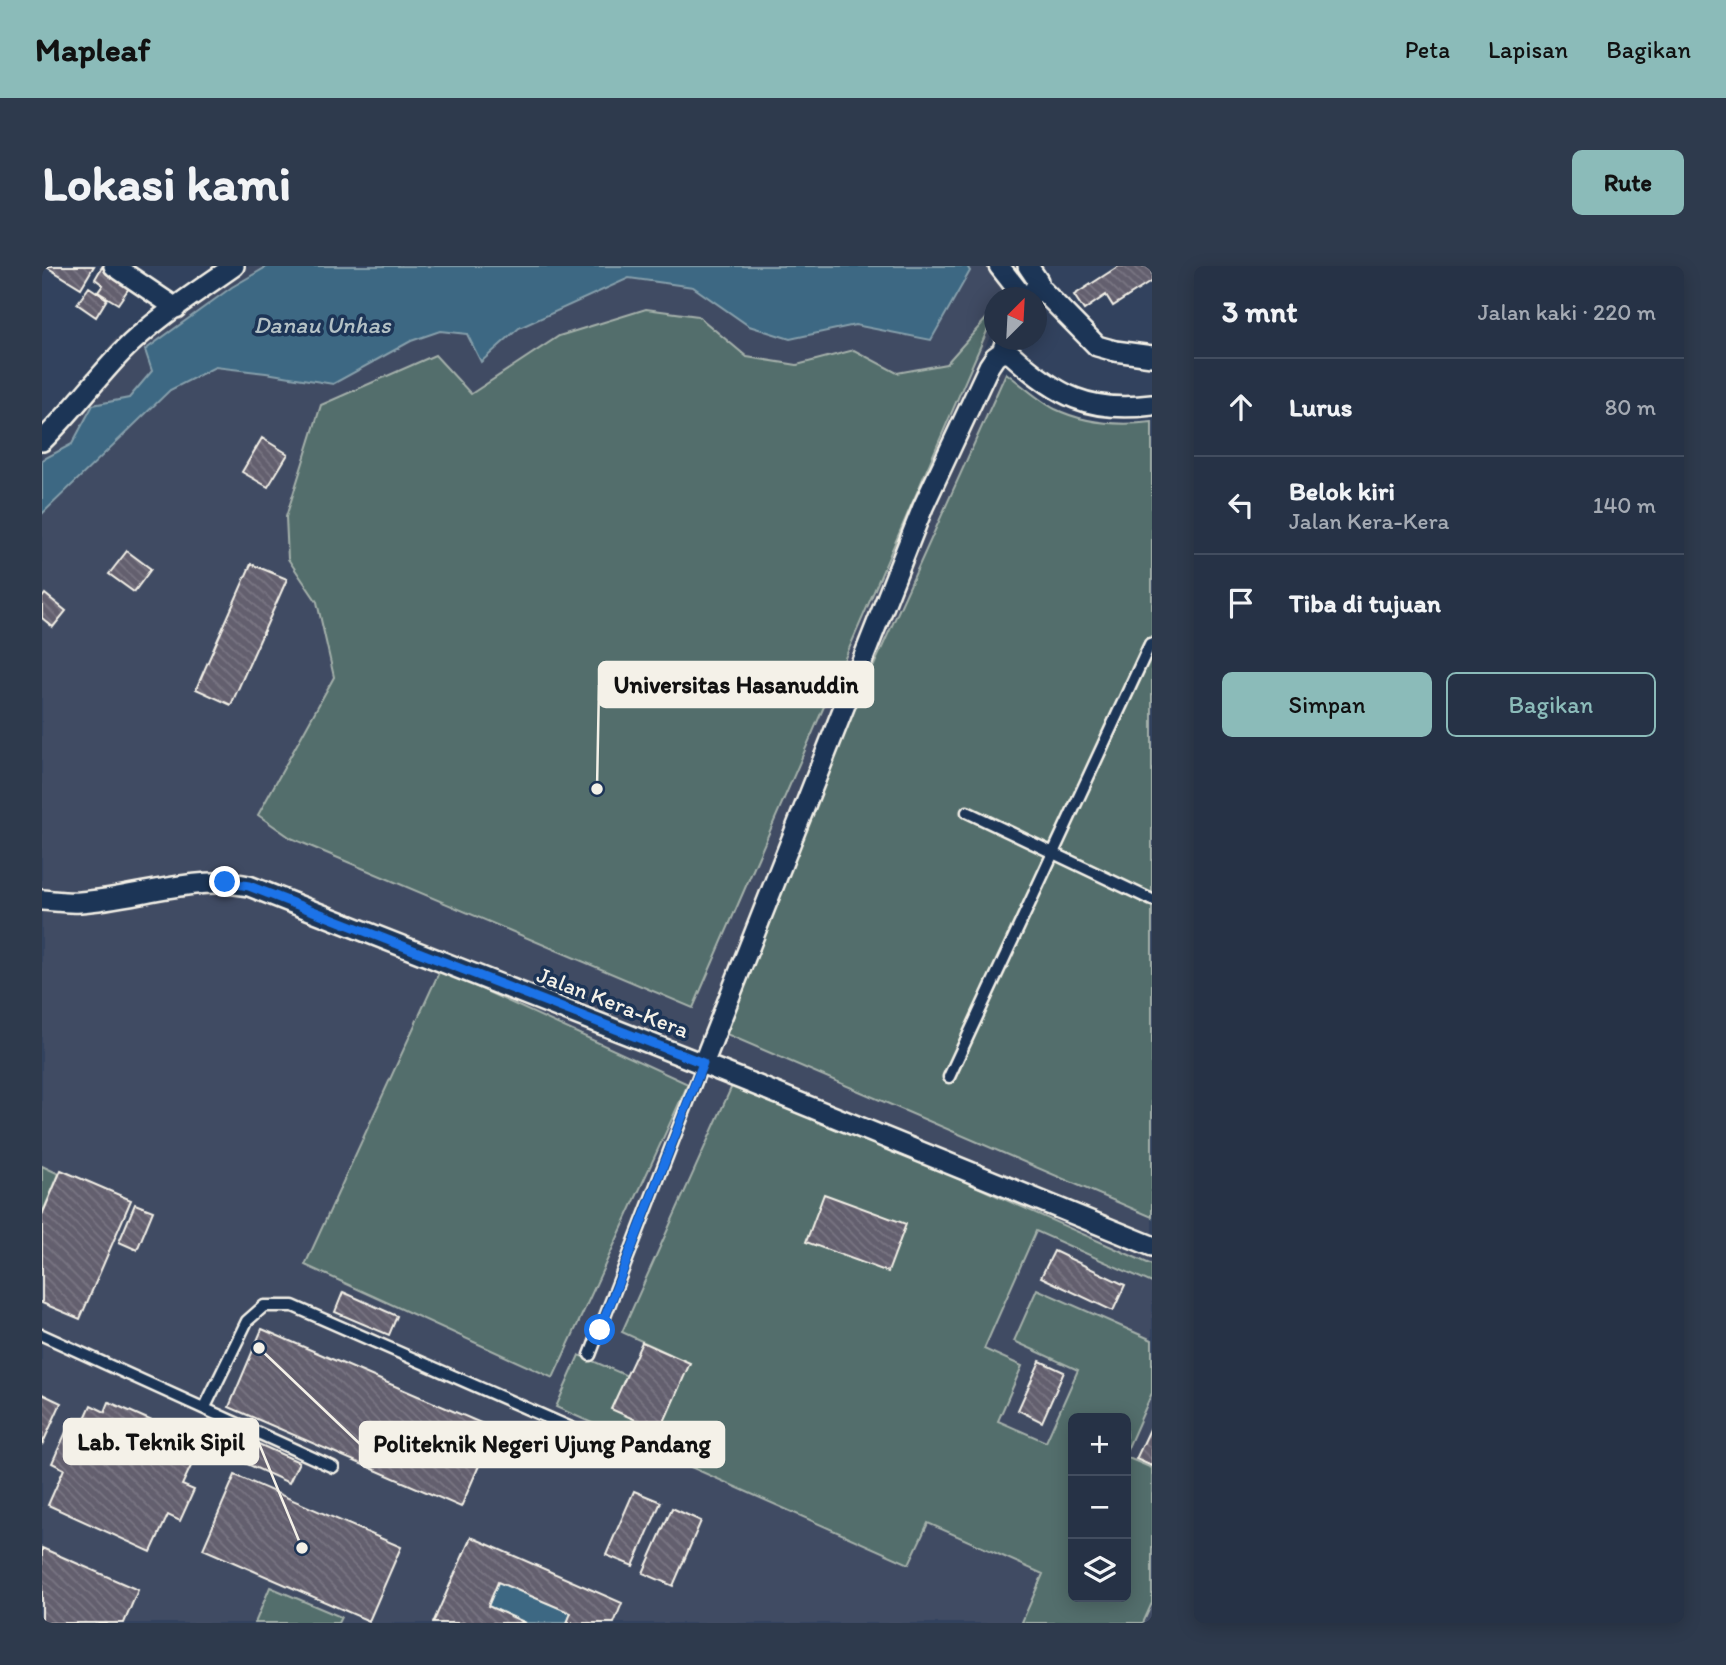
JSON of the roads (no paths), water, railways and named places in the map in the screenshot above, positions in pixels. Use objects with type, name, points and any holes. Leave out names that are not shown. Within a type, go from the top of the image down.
[{"type":"street","points":[[114,266],[176,308]]},
{"type":"street","points":[[42,441],[123,351],[234,266]]},
{"type":"street","points":[[999,266],[1023,287]]},
{"type":"street","points":[[1028,266],[1037,278],[1034,287]]},
{"type":"street","points":[[1047,307],[1097,346],[1152,356]]},
{"type":"street","points":[[703,1063],[923,507],[989,366],[1001,350]]},
{"type":"street","points":[[1008,350],[1060,393],[1087,404],[1128,408],[1152,405]]},
{"type":"street","name":"Jalan Kera-Kera","points":[[42,900],[80,902],[186,884],[225,882],[249,886],[703,1063],[1152,1246]]},
{"type":"lane","points":[[949,1077],[1150,644]]},
{"type":"lane","points":[[967,812],[1152,900]]},
{"type":"lane","points":[[590,1356],[703,1063]]},
{"type":"lane","points":[[205,1407],[247,1321],[264,1306],[293,1306],[592,1437]]},
{"type":"lane","points":[[42,1335],[333,1467]]},
{"type":"water","name":"Danau Unhas","points":[[268,266],[967,266],[970,271],[931,340],[855,325],[790,339],[749,326],[693,287],[629,278],[519,328],[481,362],[467,334],[440,331],[411,341],[333,384],[215,367],[170,390],[42,514],[42,460],[72,444],[93,405],[129,398],[152,371],[145,350],[232,287]]},
{"type":"water","points":[[498,1582],[571,1613],[567,1623],[526,1623],[488,1606]]},
{"type":"place","name":"Universitas Hasanuddin","points":[[597,789]]},
{"type":"place","name":"Politeknik Negeri Ujung Pandang","points":[[259,1348]]},
{"type":"place","name":"Lab. Teknik Sipil","points":[[302,1548]]}]
